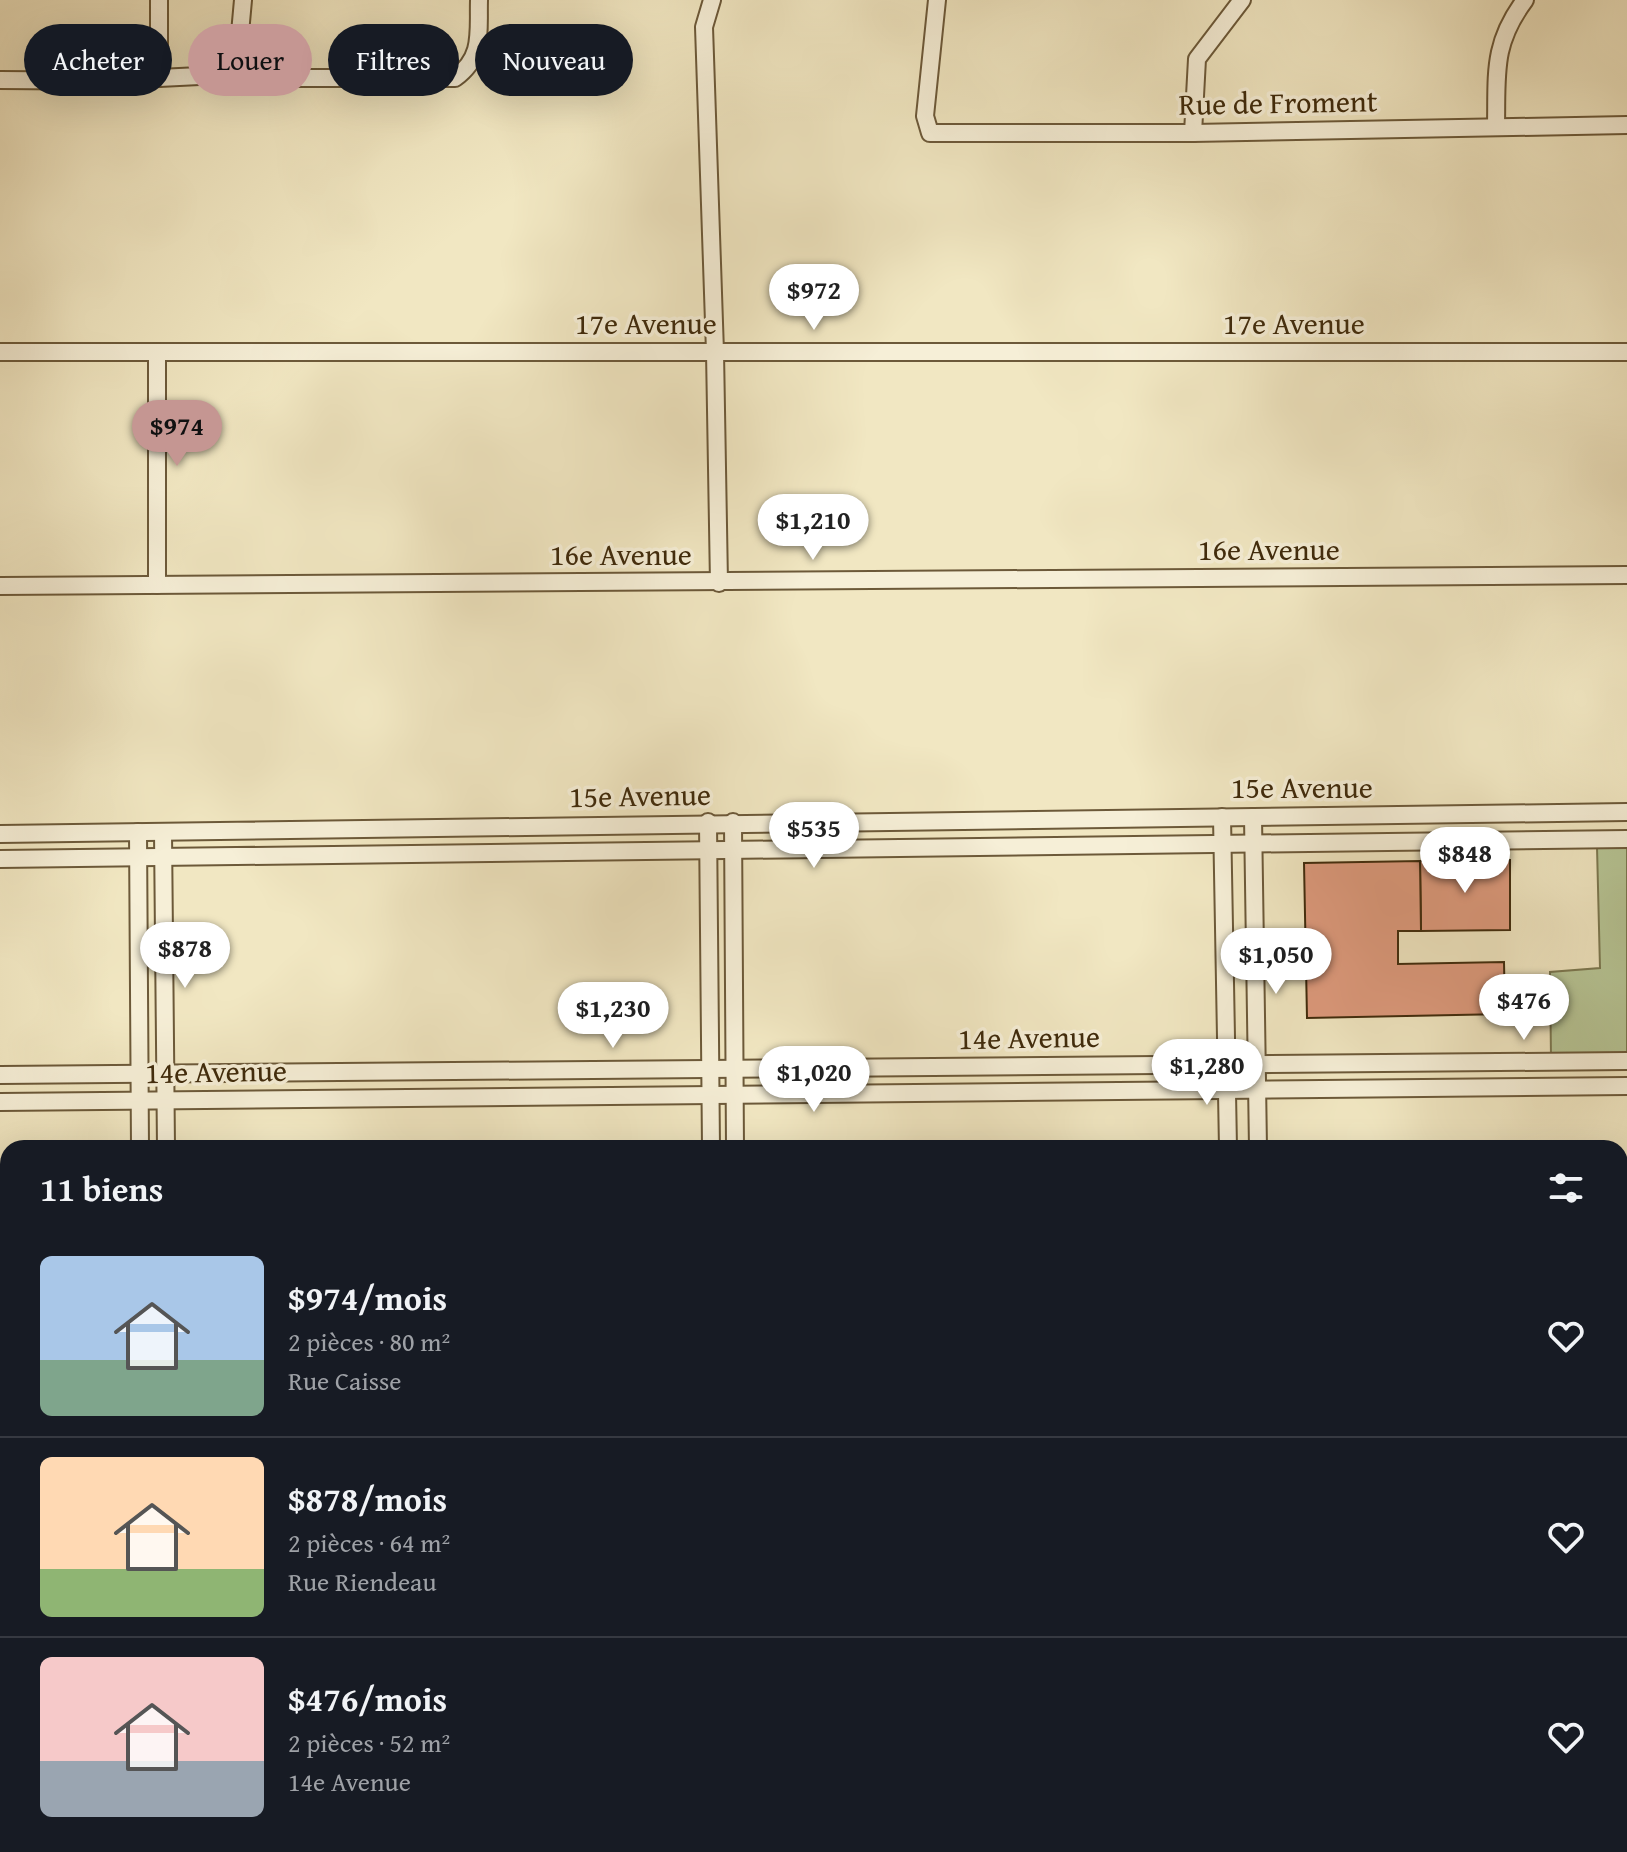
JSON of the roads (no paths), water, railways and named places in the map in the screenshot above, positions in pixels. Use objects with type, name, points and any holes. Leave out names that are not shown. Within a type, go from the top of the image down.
[{"type":"street","points":[[159,0],[159,24]]},
{"type":"street","points":[[241,24],[243,0]]},
{"type":"street","points":[[312,78],[455,78],[477,55],[479,0]]},
{"type":"street","points":[[712,0],[704,27],[719,583]]},
{"type":"street","name":"Rue de Froment","points":[[937,0],[925,116],[930,133],[1193,133],[1627,125]]},
{"type":"street","points":[[1193,133],[1197,59],[1242,0]]},
{"type":"street","points":[[1496,126],[1497,59],[1509,22],[1525,0]]},
{"type":"street","points":[[0,80],[24,80]]},
{"type":"street","name":"17e Avenue","points":[[0,352],[1627,352]]},
{"type":"street","points":[[157,352],[157,585]]},
{"type":"street","name":"16e Avenue","points":[[0,586],[1627,575]]},
{"type":"street","name":"15e Avenue","points":[[0,834],[708,822],[1627,812]]},
{"type":"street","points":[[1553,813],[1555,841]]},
{"type":"street","points":[[1426,844],[1427,816]]},
{"type":"street","points":[[1222,817],[1228,1140]]},
{"type":"street","points":[[1253,817],[1258,1140]]},
{"type":"street","points":[[985,848],[986,820]]},
{"type":"street","points":[[708,822],[711,1140]]},
{"type":"street","points":[[733,822],[735,1140]]},
{"type":"street","points":[[438,827],[439,855]]},
{"type":"street","points":[[138,832],[140,1140]]},
{"type":"street","points":[[163,832],[166,1140]]},
{"type":"street","name":"15e Avenue","points":[[0,859],[1426,844],[1627,839]]},
{"type":"street","name":"14e Avenue","points":[[0,1075],[1627,1061]]},
{"type":"street","points":[[431,1071],[432,1098]]},
{"type":"street","name":"14e Avenue","points":[[0,1102],[1627,1086]]}]
